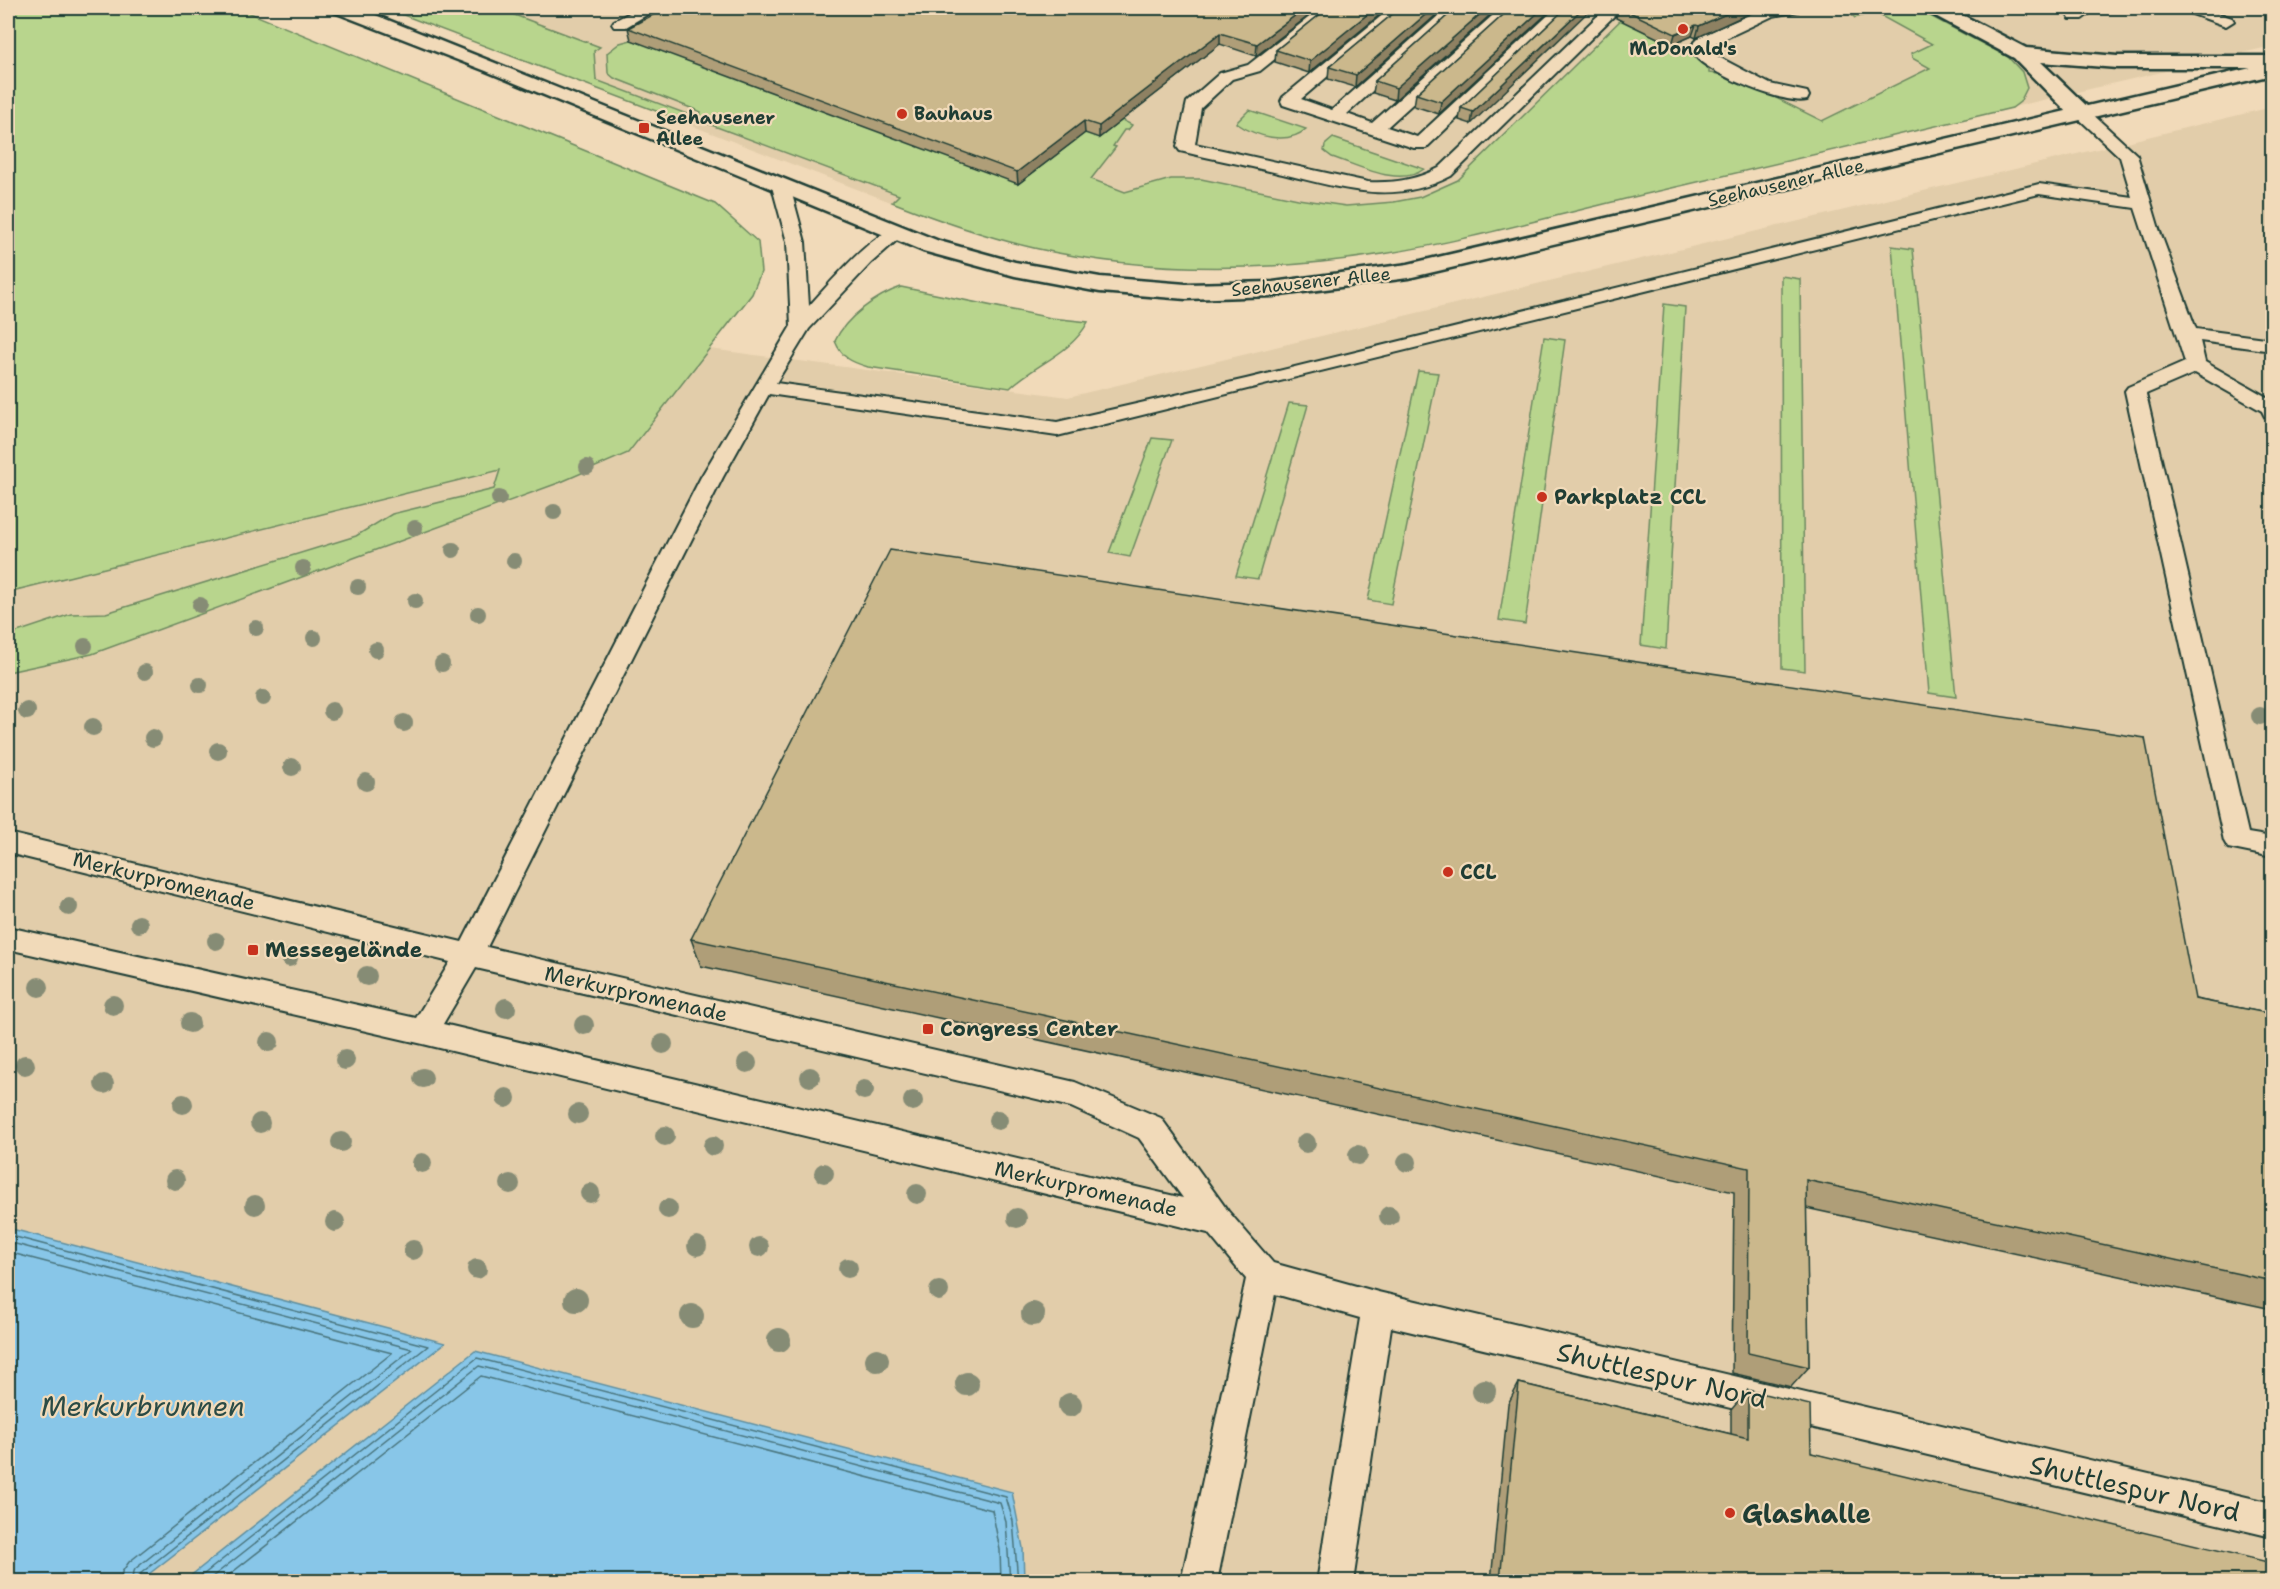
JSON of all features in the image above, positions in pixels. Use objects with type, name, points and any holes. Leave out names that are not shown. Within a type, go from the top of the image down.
[{"type":"main road","name":"Seehausener Allee","points":[[341,8],[780,183],[896,233],[978,261],[1067,280],[1198,292],[1272,289],[1408,271],[2272,69]]},
{"type":"main road","points":[[1935,8],[2021,54],[2083,115]]},
{"type":"main road","points":[[2021,54],[2157,63],[2272,62]]},
{"type":"lane","points":[[620,24],[650,8]]},
{"type":"lane","points":[[1330,8],[1254,68],[1226,76],[1193,106],[1186,147],[1365,187],[1387,188],[1421,184],[1445,172],[1614,8]]},
{"type":"lane","points":[[1400,8],[1289,100],[1420,144],[1564,8]]},
{"type":"lane","points":[[1335,116],[1456,8]]},
{"type":"lane","points":[[1375,129],[1510,8]]},
{"type":"lane","points":[[1793,8],[1769,12],[1707,39],[1700,46],[1704,56],[1775,92],[1788,96],[1802,96]]},
{"type":"lane","points":[[2189,8],[2226,21]]},
{"type":"lane","points":[[2083,115],[2128,155],[2188,334],[2196,365],[2271,408],[2272,412]]},
{"type":"lane","points":[[780,183],[796,242],[801,326]]},
{"type":"lane","points":[[764,387],[1057,429],[1234,388],[2038,189],[2143,204]]},
{"type":"lane","points":[[423,1032],[470,955],[712,477],[764,387],[801,326],[864,259],[896,233]]},
{"type":"lane","points":[[2188,334],[2272,345]]},
{"type":"lane","points":[[2196,365],[2135,391],[2237,841],[2272,848]]},
{"type":"lane","name":"Merkurpromenade","points":[[8,843],[470,955],[1075,1095],[1150,1128],[1217,1221],[1263,1275]]},
{"type":"lane","name":"Merkurpromenade","points":[[8,938],[423,1032],[1217,1221]]},
{"type":"lane","points":[[1199,1581],[1263,1275]]},
{"type":"lane","name":"Shuttlespur Nord","points":[[1263,1275],[1378,1308],[2272,1520]]},
{"type":"lane","points":[[1335,1581],[1378,1308]]},
{"type":"shaded area","points":[[385,8],[2272,8],[2272,46],[1385,254],[1276,266],[1173,266],[1075,257],[1031,248],[956,227]]},
{"type":"shaded area","points":[[2272,107],[2272,1581],[8,1581],[8,592],[642,434],[710,349],[1068,397]]},
{"type":"green space","points":[[8,8],[238,8],[715,204],[758,242],[761,272],[752,294],[628,453],[561,482],[92,654],[8,672],[8,635],[71,614],[106,613],[356,536],[392,514],[494,489],[500,470],[8,592]]},
{"type":"green space","points":[[385,8],[496,8],[600,47],[594,51],[596,80],[687,114],[677,119]]},
{"type":"green space","points":[[1633,8],[1625,22],[1709,64],[1709,73],[1718,74],[1718,69],[1822,121],[1930,68],[1912,58],[1911,54],[1932,44],[1874,12],[1855,18],[1844,8],[1915,8],[2008,57],[2022,72],[2027,88],[2020,102],[2012,108],[1444,243],[1340,260],[1208,268],[1120,262],[1077,256],[1016,244],[962,228],[892,202],[899,195],[698,120],[701,112],[614,78],[608,73],[607,53],[620,43],[631,40],[1085,133],[1122,120],[1132,125],[1128,130],[1124,130],[1113,146],[1116,147],[1091,179],[1125,192],[1171,179],[1201,179],[1298,199],[1346,206],[1394,202],[1420,197],[1458,180]]},
{"type":"green space","points":[[1249,110],[1306,129],[1290,137],[1281,138],[1252,132],[1236,123]]},
{"type":"green space","points":[[1333,138],[1424,169],[1414,174],[1391,176],[1366,169],[1332,157],[1324,151],[1325,145]]},
{"type":"green space","points":[[1892,246],[1913,249],[1956,697],[1929,693]]},
{"type":"green space","points":[[1781,276],[1800,279],[1805,671],[1782,668]]},
{"type":"green space","points":[[901,287],[1051,318],[1088,322],[1081,333],[1062,351],[1010,388],[868,367],[848,358],[841,352],[835,341],[840,332],[863,308]]},
{"type":"green space","points":[[1664,304],[1685,307],[1666,649],[1641,645]]},
{"type":"green space","points":[[1544,337],[1565,340],[1525,624],[1499,620]]},
{"type":"green space","points":[[1418,371],[1438,373],[1391,604],[1368,600]]},
{"type":"green space","points":[[1289,403],[1308,405],[1258,579],[1236,576]]},
{"type":"green space","points":[[1152,438],[1172,440],[1130,557],[1109,553]]},
{"type":"water","name":"Merkurbrunnen","points":[[8,1228],[445,1343],[140,1581],[8,1581]]},
{"type":"water","points":[[475,1351],[1012,1492],[1023,1548],[1024,1581],[184,1581]]},
{"type":"building","name":"Bauhaus","points":[[666,8],[1305,8],[1257,44],[1220,33],[1099,126],[1084,121],[1017,172],[628,28]]},
{"type":"building","points":[[1328,8],[1375,8],[1310,61],[1276,50]]},
{"type":"building","points":[[1400,8],[1433,8],[1356,75],[1329,67]]},
{"type":"building","points":[[1456,8],[1487,8],[1396,88],[1375,81]]},
{"type":"building","points":[[1511,8],[1543,8],[1441,102],[1416,94]]},
{"type":"building","points":[[1566,8],[1583,8],[1473,112],[1461,108]]},
{"type":"building","points":[[1621,8],[1739,8],[1675,34]]},
{"type":"building","name":"CCL","points":[[890,550],[2145,738],[2195,999],[2272,1014],[2272,1281],[1806,1180],[1809,1367],[1748,1353],[1749,1168],[691,939]]},
{"type":"building","name":"Glashalle","points":[[1519,1383],[1748,1438],[1748,1390],[1810,1405],[1811,1453],[2272,1563],[2272,1581],[1500,1581]]},
{"type":"place","name":"McDonald's","points":[[1683,29]]},
{"type":"place","name":"Bauhaus","points":[[902,114]]},
{"type":"place","name":"Seehausener Allee","points":[[644,128]]},
{"type":"place","name":"Parkplatz CCL","points":[[1542,497]]},
{"type":"place","name":"CCL","points":[[1448,872]]},
{"type":"place","name":"Messegelände","points":[[253,950]]},
{"type":"place","name":"Congress Center","points":[[928,1029]]},
{"type":"place","name":"Glashalle","points":[[1730,1513]]}]
